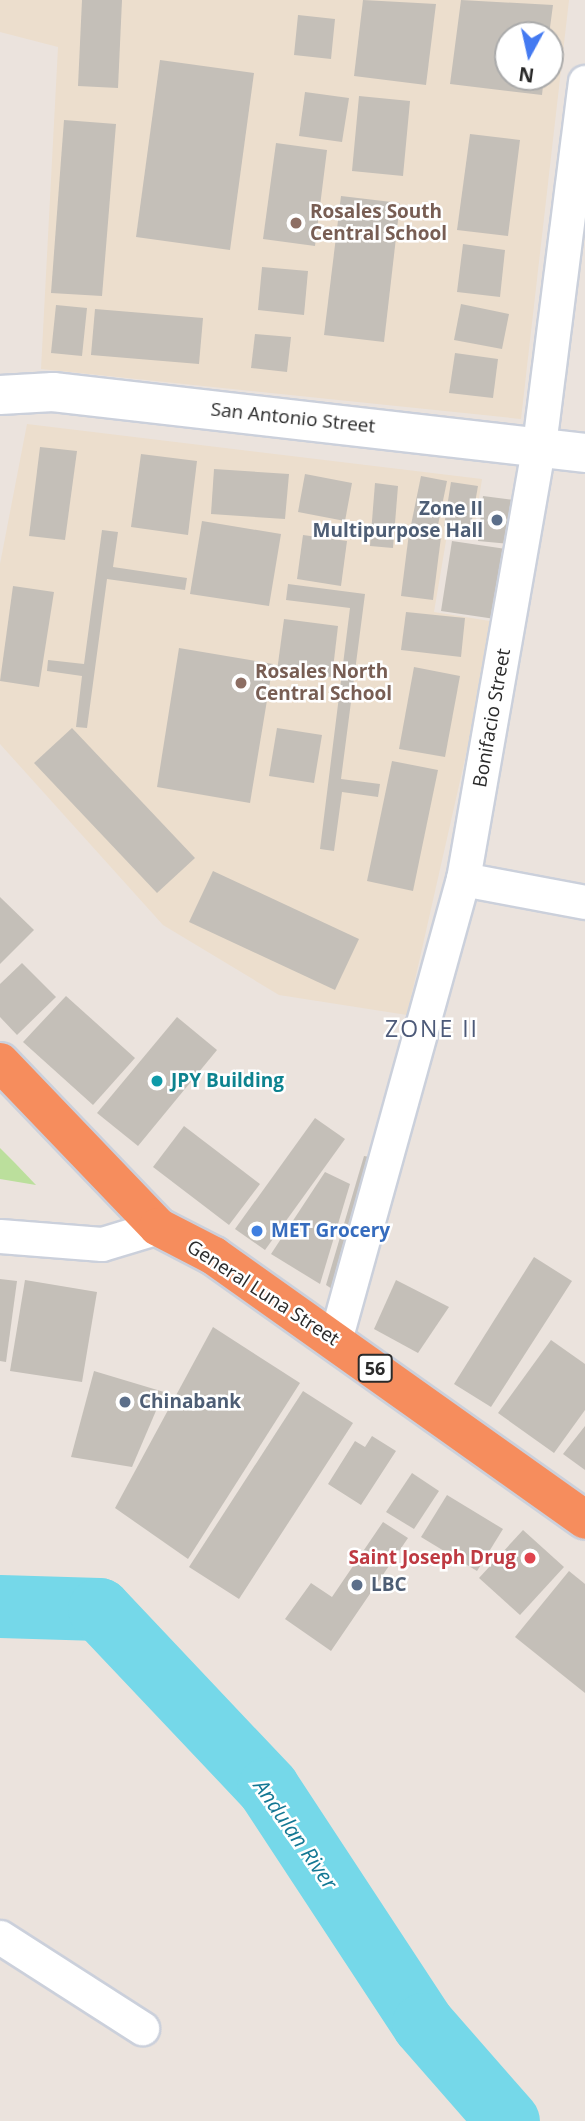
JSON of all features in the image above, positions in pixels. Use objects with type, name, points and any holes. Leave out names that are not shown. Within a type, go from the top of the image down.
[{"type":"highway","name":"General Luna Street","points":[[0,1062],[158,1227],[214,1256],[585,1520]]},
{"type":"street","name":"Bonifacio Street","points":[[335,1340],[463,879],[539,445],[585,82]]},
{"type":"street","name":"San Antonio Street","points":[[0,395],[53,392],[539,445],[585,453]]},
{"type":"street","points":[[463,879],[585,902]]},
{"type":"street","points":[[0,1236],[103,1244],[158,1227]]},
{"type":"street","points":[[0,1937],[142,2028]]},
{"type":"shaded area","name":"Rosales South Central School","points":[[0,0],[569,0],[564,44],[564,21],[494,21],[494,91],[559,91],[521,419],[41,369],[58,47],[0,32]]},
{"type":"shaded area","name":"Rosales North Central School","points":[[27,424],[482,479],[473,537],[447,535],[434,612],[496,622],[407,1015],[279,995],[163,925],[0,744],[0,564]]},
{"type":"green space","points":[[0,1148],[14,1162],[36,1185],[0,1179]]},
{"type":"building","points":[[82,0],[122,0],[118,88],[78,86]]},
{"type":"building","points":[[363,0],[436,4],[426,85],[354,76]]},
{"type":"building","points":[[461,0],[553,5],[551,21],[494,21],[494,89],[450,84]]},
{"type":"building","points":[[298,15],[335,19],[331,59],[294,55]]},
{"type":"building","points":[[160,60],[254,73],[230,250],[136,237]]},
{"type":"building","points":[[509,91],[542,91],[542,95]]},
{"type":"building","points":[[305,92],[349,98],[342,142],[299,136]]},
{"type":"building","points":[[359,96],[410,101],[403,176],[352,171]]},
{"type":"building","points":[[64,120],[116,124],[102,296],[51,293]]},
{"type":"building","points":[[470,134],[520,140],[508,236],[457,230]]},
{"type":"building","points":[[276,143],[327,150],[315,246],[263,239]]},
{"type":"building","points":[[341,196],[400,203],[384,342],[324,335]]},
{"type":"building","points":[[463,244],[505,250],[500,297],[457,292]]},
{"type":"building","points":[[262,267],[308,271],[304,315],[258,310]]},
{"type":"building","points":[[461,304],[509,314],[502,349],[454,340]]},
{"type":"building","points":[[56,305],[87,308],[82,356],[51,353]]},
{"type":"building","points":[[95,309],[203,318],[199,364],[91,355]]},
{"type":"building","points":[[255,334],[291,337],[287,372],[251,368]]},
{"type":"building","points":[[455,353],[498,359],[493,398],[449,393]]},
{"type":"building","points":[[40,447],[77,451],[65,540],[29,536]]},
{"type":"building","points":[[141,454],[197,461],[188,535],[131,527]]},
{"type":"building","points":[[214,469],[289,474],[285,519],[211,514]]},
{"type":"building","points":[[305,474],[352,483],[345,521],[298,512]]},
{"type":"building","points":[[421,476],[447,481],[437,530],[411,525]]},
{"type":"building","points":[[451,482],[478,486],[470,531],[444,526]]},
{"type":"building","points":[[375,483],[398,486],[393,548],[370,546]]},
{"type":"building","name":"Zone II Multipurpose Hall","points":[[483,496],[515,500],[510,544],[478,541]]},
{"type":"building","points":[[202,521],[281,534],[269,606],[190,594]]},
{"type":"building","points":[[102,530],[118,532],[113,567],[187,578],[185,590],[107,579],[87,728],[76,727],[82,676],[47,671],[48,660],[84,664]]},
{"type":"building","points":[[409,533],[441,537],[433,600],[401,596]]},
{"type":"building","points":[[303,535],[347,541],[341,586],[297,579]]},
{"type":"building","points":[[452,541],[506,549],[495,619],[441,611]]},
{"type":"building","points":[[288,584],[365,594],[341,779],[380,784],[378,797],[342,792],[334,851],[320,849],[350,608],[286,600]]},
{"type":"building","points":[[13,586],[54,592],[39,687],[0,681]]},
{"type":"building","points":[[406,612],[465,618],[461,657],[401,650]]},
{"type":"building","points":[[284,619],[338,626],[332,677],[277,671]]},
{"type":"building","points":[[179,648],[273,664],[250,803],[157,787]]},
{"type":"building","points":[[414,667],[460,676],[445,757],[399,749]]},
{"type":"building","points":[[72,728],[195,858],[157,893],[34,763]]},
{"type":"building","points":[[277,728],[322,735],[314,783],[269,776]]},
{"type":"building","points":[[392,761],[438,770],[413,891],[367,881]]},
{"type":"building","points":[[213,871],[359,939],[335,990],[189,922]]},
{"type":"building","points":[[0,897],[34,930],[0,964]]},
{"type":"building","points":[[22,963],[56,997],[17,1035],[0,1017],[0,984]]},
{"type":"building","points":[[66,996],[135,1058],[93,1105],[23,1042]]},
{"type":"building","name":"JPY Building","points":[[177,1017],[217,1050],[138,1146],[97,1113]]},
{"type":"building","points":[[315,1118],[345,1139],[265,1250],[235,1229]]},
{"type":"building","points":[[184,1126],[260,1184],[229,1225],[153,1167]]},
{"type":"building","points":[[364,1156],[381,1159],[343,1296],[326,1285]]},
{"type":"building","points":[[325,1172],[350,1184],[320,1284],[271,1254]]},
{"type":"building","points":[[534,1257],[572,1281],[491,1407],[454,1384]]},
{"type":"building","points":[[0,1279],[17,1281],[6,1362],[0,1361]]},
{"type":"building","points":[[25,1280],[97,1292],[82,1382],[10,1371]]},
{"type":"building","points":[[396,1280],[449,1307],[418,1353],[374,1329]]},
{"type":"building","points":[[213,1327],[300,1383],[188,1559],[115,1508]]},
{"type":"building","points":[[551,1340],[585,1364],[585,1410],[554,1453],[498,1413]]},
{"type":"building","points":[[94,1371],[164,1392],[132,1467],[71,1457]]},
{"type":"building","points":[[303,1391],[353,1423],[239,1599],[189,1567]]},
{"type":"building","points":[[585,1426],[585,1470],[563,1454]]},
{"type":"building","points":[[372,1436],[396,1451],[361,1505],[328,1484],[355,1441],[365,1447]]},
{"type":"building","points":[[412,1473],[439,1491],[414,1529],[386,1512]]},
{"type":"building","points":[[447,1495],[503,1529],[477,1571],[421,1537]]},
{"type":"building","points":[[383,1522],[408,1538],[331,1651],[285,1619],[311,1583],[332,1597]]},
{"type":"building","points":[[523,1530],[564,1567],[520,1615],[479,1578]]},
{"type":"building","points":[[569,1571],[585,1584],[585,1693],[515,1637]]},
{"type":"waterway","name":"Andulan River","points":[[0,1606],[99,1609],[268,1788],[423,2024],[508,2121]]},
{"type":"place","name":"Rosales South Central School","points":[[296,223]]},
{"type":"place","name":"Zone II Multipurpose Hall","points":[[497,520]]},
{"type":"place","name":"Rosales North Central School","points":[[241,683]]},
{"type":"place","name":"JPY Building","points":[[157,1081]]},
{"type":"place","name":"MET Grocery","points":[[257,1231]]},
{"type":"place","name":"Chinabank","points":[[125,1402]]},
{"type":"place","name":"Saint Joseph Drug","points":[[530,1558]]},
{"type":"place","name":"LBC","points":[[357,1585]]},
{"type":"district","name":"ZONE II","points":[[432,1028]]}]
